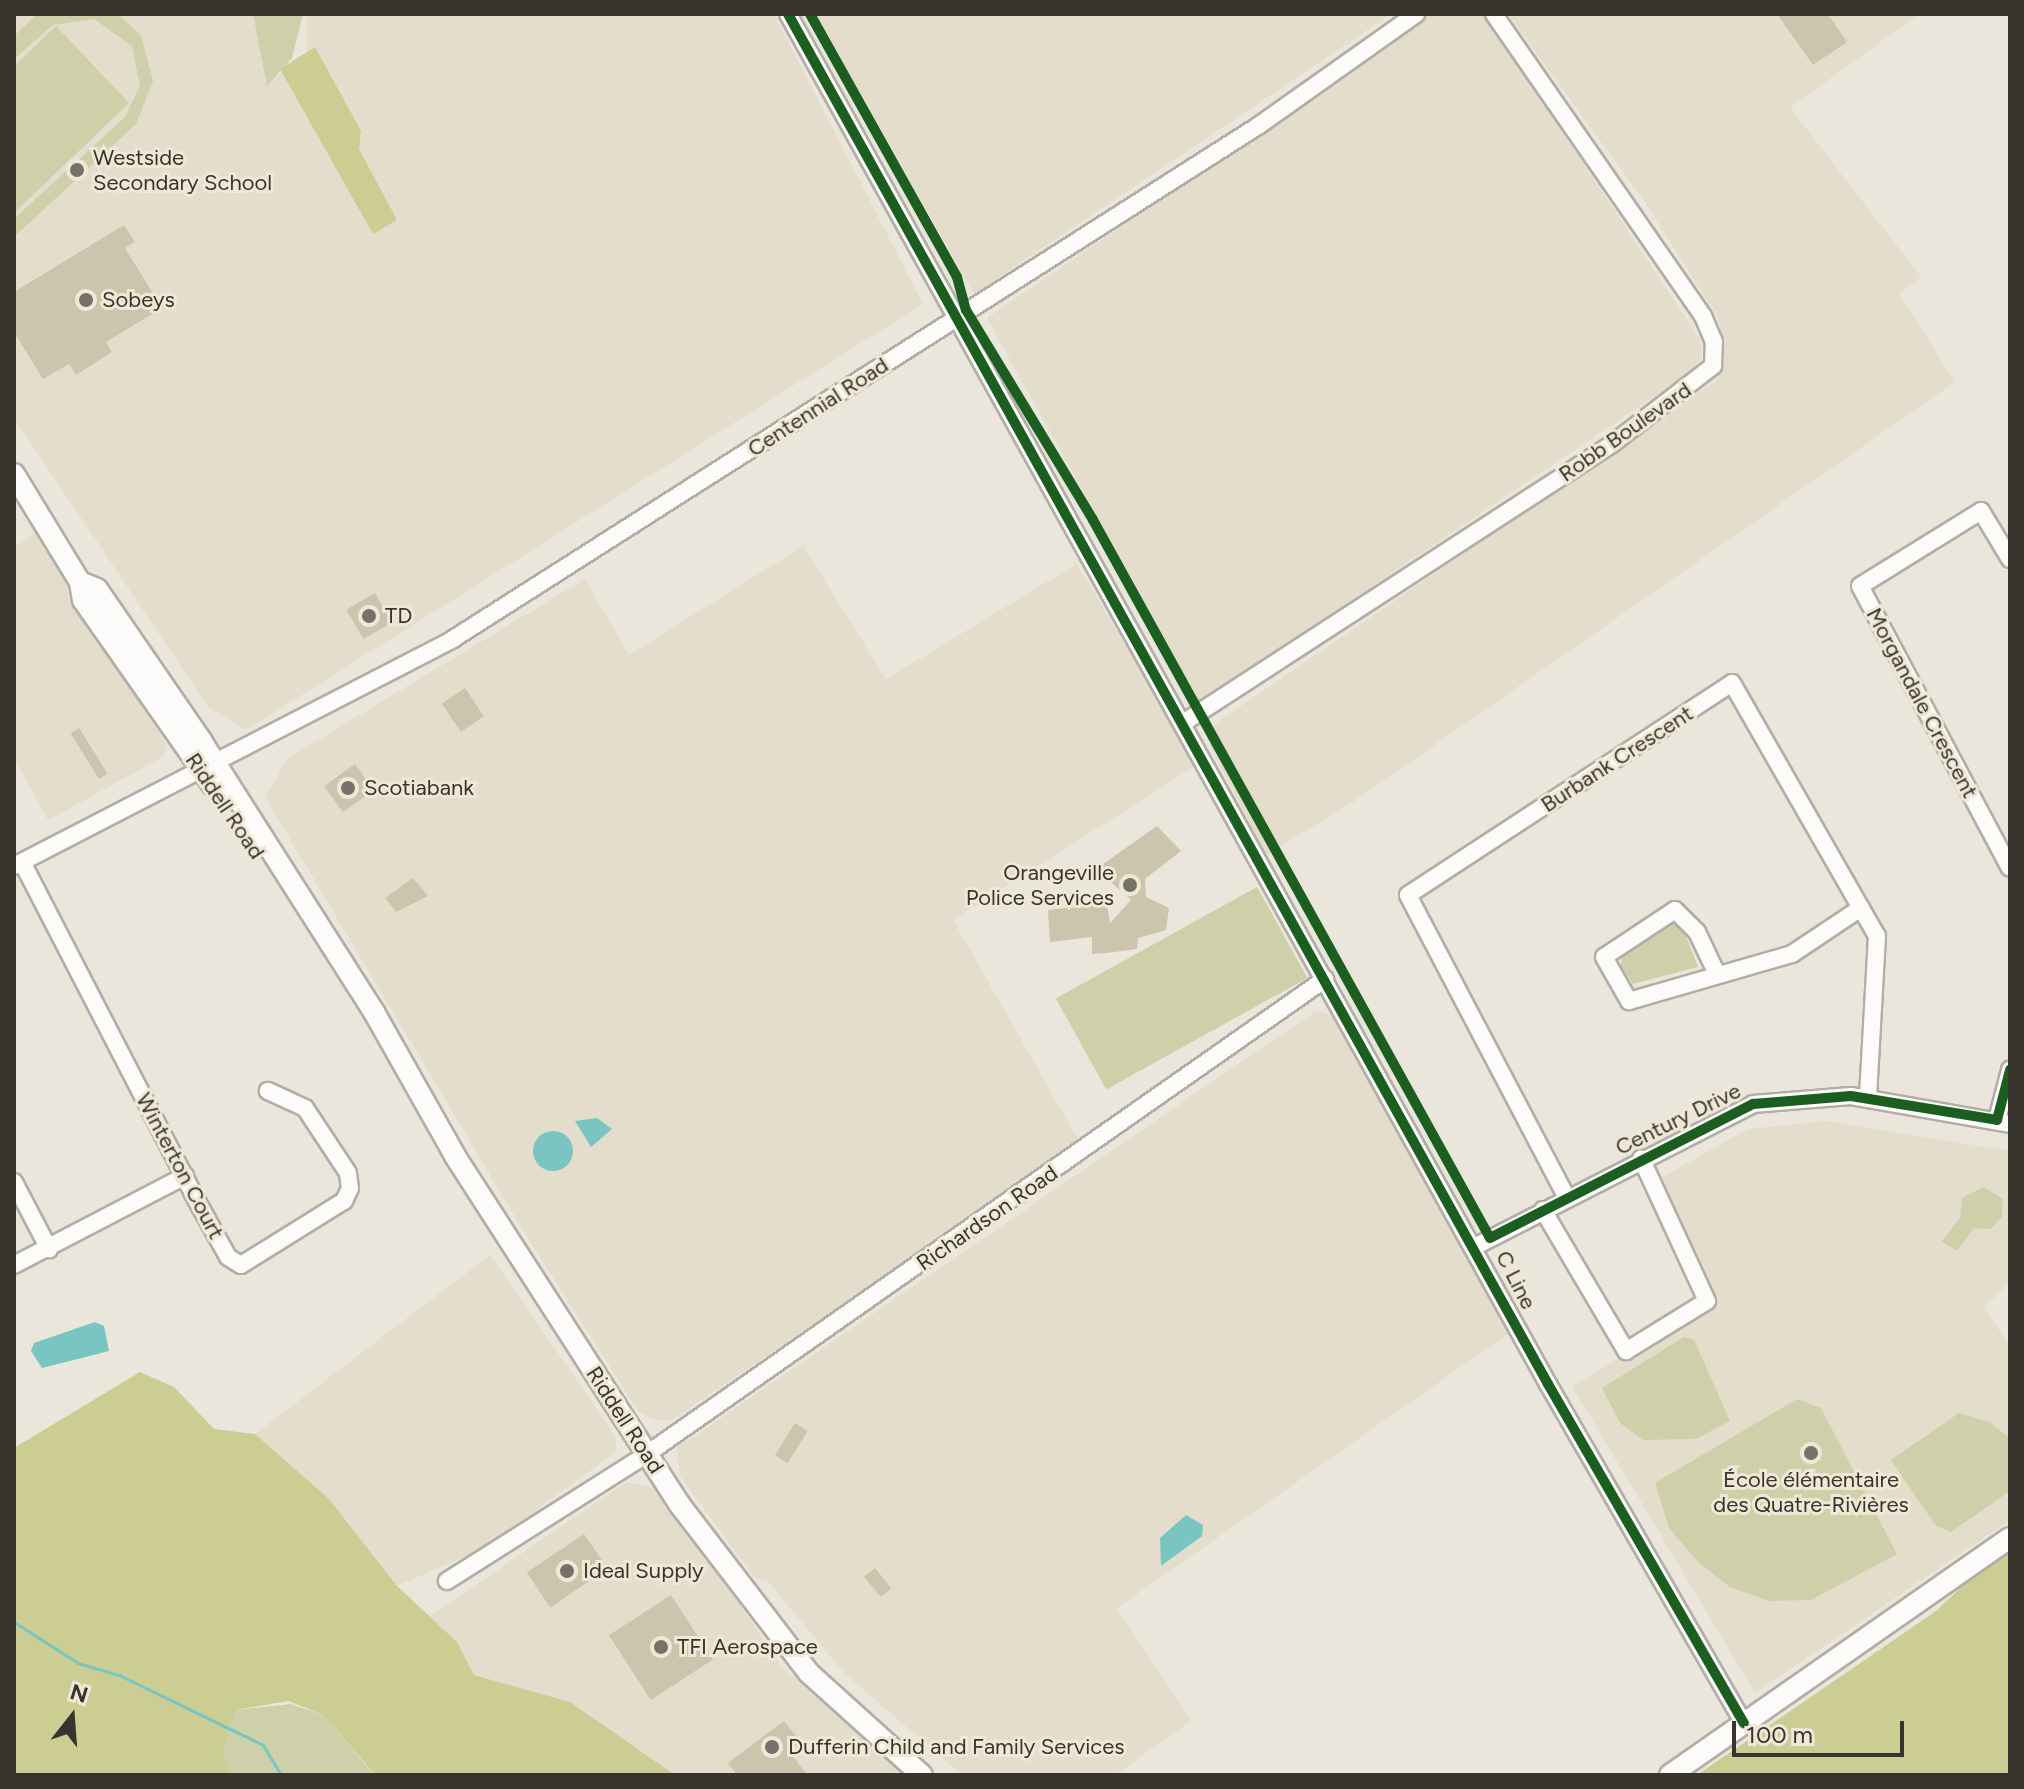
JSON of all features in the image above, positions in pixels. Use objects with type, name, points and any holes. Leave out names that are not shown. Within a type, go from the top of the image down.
[{"type":"main road","name":"Riddell Road","points":[[14,474],[80,582],[97,589],[210,769],[378,1025],[647,1454],[736,1583],[809,1673],[922,1775]]},
{"type":"main road","points":[[1670,1775],[2010,1538]]},
{"type":"street","name":"C Line","points":[[788,14],[1476,1246],[1548,1384],[1744,1723]]},
{"type":"street","name":"Centennial Road","points":[[18,864],[210,769],[453,639],[1258,126],[1416,14]]},
{"type":"street","name":"Robb Boulevard","points":[[1183,723],[1612,444],[1713,366],[1714,342],[1703,316],[1494,14]]},
{"type":"street","name":"Morgandale Crescent","points":[[2010,559],[1981,511],[1860,586],[2010,868]]},
{"type":"street","name":"Burbank Crescent","points":[[1567,1198],[1408,895],[1732,683],[1877,936],[1868,1099]]},
{"type":"street","name":"Winterton Court","points":[[18,864],[228,1257],[241,1265],[344,1201],[348,1173],[305,1108],[268,1091]]},
{"type":"street","points":[[1716,972],[1697,932],[1675,910],[1604,957],[1629,1001],[1716,972],[1792,954],[1861,908]]},
{"type":"street","name":"Richardson Road","points":[[447,1581],[647,1454],[1325,979]]},
{"type":"street","points":[[2003,1122],[2010,1070]]},
{"type":"street","name":"Century Drive","points":[[1476,1246],[1641,1158],[1753,1104],[1868,1099],[2003,1122]]},
{"type":"street","points":[[1543,1210],[1626,1351],[1707,1301],[1641,1158]]},
{"type":"street","points":[[14,1265],[185,1176]]},
{"type":"street","points":[[14,1182],[49,1249]]},
{"type":"shaded area","points":[[14,14],[253,14],[267,85],[307,52],[307,14],[774,14],[923,304],[246,730],[208,707],[14,418]]},
{"type":"shaded area","points":[[816,14],[1391,14],[974,294]]},
{"type":"shaded area","points":[[1432,14],[1484,14],[1699,338],[1702,354],[1695,369],[1200,702],[987,318]]},
{"type":"shaded area","points":[[1508,14],[1919,14],[1790,108],[1922,278],[1899,293],[1955,382],[1353,802],[1266,855],[1210,746],[1213,725],[1716,381],[1724,361],[1718,317],[1644,201]]},
{"type":"shaded area","points":[[35,532],[167,745],[163,757],[48,820],[14,758],[14,548]]},
{"type":"shaded area","points":[[803,546],[886,679],[1077,564],[1197,765],[953,920],[1080,1143],[672,1420],[654,1420],[638,1411],[518,1222],[265,797],[288,758],[585,579],[629,655]]},
{"type":"shaded area","points":[[1316,1011],[1331,1015],[1512,1331],[1117,1608],[1191,1721],[1115,1775],[962,1775],[846,1675],[767,1580],[754,1577],[680,1476],[677,1448]]},
{"type":"shaded area","name":"École élémentaire des Quatre-Rivières","points":[[1828,1121],[2010,1151],[2010,1282],[1984,1307],[2010,1347],[2010,1520],[1755,1693],[1572,1386],[1716,1302],[1657,1180],[1748,1129]]},
{"type":"shaded area","points":[[490,1255],[616,1437],[616,1452],[484,1548],[397,1586],[255,1434]]},
{"type":"shaded area","points":[[626,1482],[660,1488],[782,1667],[905,1775],[675,1775],[570,1702],[474,1675],[455,1640],[430,1616]]},
{"type":"green space","points":[[37,14],[120,16],[141,36],[153,81],[136,124],[14,237],[14,219],[125,117],[140,86],[132,46],[94,19],[53,25],[14,59],[14,36]]},
{"type":"green space","points":[[253,14],[303,14],[292,58],[267,86]]},
{"type":"green space","points":[[56,26],[129,103],[14,213],[14,66]]},
{"type":"green space","points":[[315,47],[361,131],[359,149],[397,220],[373,234],[280,69]]},
{"type":"green space","points":[[1257,887],[1307,978],[1106,1089],[1056,999]]},
{"type":"green space","points":[[1668,923],[1682,926],[1698,967],[1633,984],[1621,966],[1622,955]]},
{"type":"green space","points":[[1983,1187],[2003,1199],[2002,1217],[1991,1229],[1974,1228],[1957,1251],[1942,1241],[1960,1218],[1962,1198]]},
{"type":"green space","points":[[1684,1337],[1694,1340],[1730,1421],[1696,1439],[1643,1440],[1620,1423],[1602,1388]]},
{"type":"green space","points":[[140,1372],[174,1387],[214,1429],[255,1434],[329,1499],[397,1586],[457,1642],[474,1675],[570,1702],[675,1775],[375,1775],[325,1716],[289,1701],[235,1710],[222,1753],[232,1775],[14,1775],[14,1448]]},
{"type":"green space","points":[[1797,1399],[1821,1408],[1897,1554],[1811,1600],[1769,1601],[1730,1587],[1698,1562],[1669,1528],[1655,1483]]},
{"type":"green space","points":[[1959,1413],[1989,1422],[2010,1438],[2010,1491],[1951,1532],[1936,1526],[1891,1460]]},
{"type":"green space","points":[[2010,1541],[2010,1775],[1697,1775],[1936,1611]]},
{"type":"green space","points":[[291,1704],[325,1716],[374,1775],[228,1775],[214,1748],[235,1710]]},
{"type":"water","points":[[597,1118],[612,1129],[591,1147],[575,1121]]},
{"type":"water","points":[[553,1131],[567,1137],[573,1151],[567,1165],[553,1171],[539,1165],[533,1151],[539,1137]]},
{"type":"water","points":[[95,1322],[104,1326],[109,1351],[42,1368],[31,1351],[34,1343]]},
{"type":"water","points":[[1186,1515],[1203,1525],[1202,1536],[1161,1566],[1160,1538]]},
{"type":"building","points":[[1777,14],[1828,14],[1847,42],[1813,65]]},
{"type":"building","name":"Sobeys","points":[[124,225],[135,242],[125,248],[162,308],[106,342],[112,352],[76,375],[69,364],[43,379],[14,332],[14,292]]},
{"type":"building","name":"TD","points":[[375,593],[392,622],[363,639],[346,610]]},
{"type":"building","points":[[465,688],[484,716],[461,732],[442,704]]},
{"type":"building","points":[[79,728],[108,774],[99,779],[71,733]]},
{"type":"building","name":"Scotiabank","points":[[355,764],[374,790],[343,812],[324,786]]},
{"type":"building","name":"Orangeville Police Services","points":[[1157,826],[1181,851],[1145,879],[1146,897],[1169,908],[1166,930],[1138,938],[1137,949],[1106,953],[1092,954],[1092,937],[1050,942],[1048,910],[1107,903],[1110,923],[1131,900],[1096,869]]},
{"type":"building","points":[[413,878],[428,896],[396,912],[385,898]]},
{"type":"building","points":[[795,1423],[808,1431],[788,1463],[775,1455]]},
{"type":"building","name":"Ideal Supply","points":[[584,1534],[607,1569],[550,1607],[527,1573]]},
{"type":"building","points":[[875,1568],[891,1588],[880,1597],[864,1577]]},
{"type":"building","name":"TFI Aerospace","points":[[671,1595],[713,1660],[651,1700],[609,1635]]},
{"type":"building","name":"Dufferin Child and Family Services","points":[[784,1721],[801,1742],[789,1751],[807,1775],[737,1775],[728,1763]]},
{"type":"waterway","points":[[14,1622],[78,1663],[119,1675],[263,1745],[281,1775]]},
{"type":"cycle path","points":[[788,14],[1548,1384],[1744,1723]]},
{"type":"cycle path","points":[[810,14],[957,277],[966,310],[1093,520],[1490,1238],[1753,1104],[1851,1096],[1997,1120],[2010,1070]]},
{"type":"place","name":"Westside Secondary School","points":[[77,170]]},
{"type":"place","name":"Sobeys","points":[[86,300]]},
{"type":"place","name":"TD","points":[[369,616]]},
{"type":"place","name":"Scotiabank","points":[[348,788]]},
{"type":"place","name":"Orangeville Police Services","points":[[1130,885]]},
{"type":"place","name":"École élémentaire des Quatre-Rivières","points":[[1811,1453]]},
{"type":"place","name":"Ideal Supply","points":[[567,1571]]},
{"type":"place","name":"TFI Aerospace","points":[[661,1647]]},
{"type":"place","name":"Dufferin Child and Family Services","points":[[772,1747]]}]
